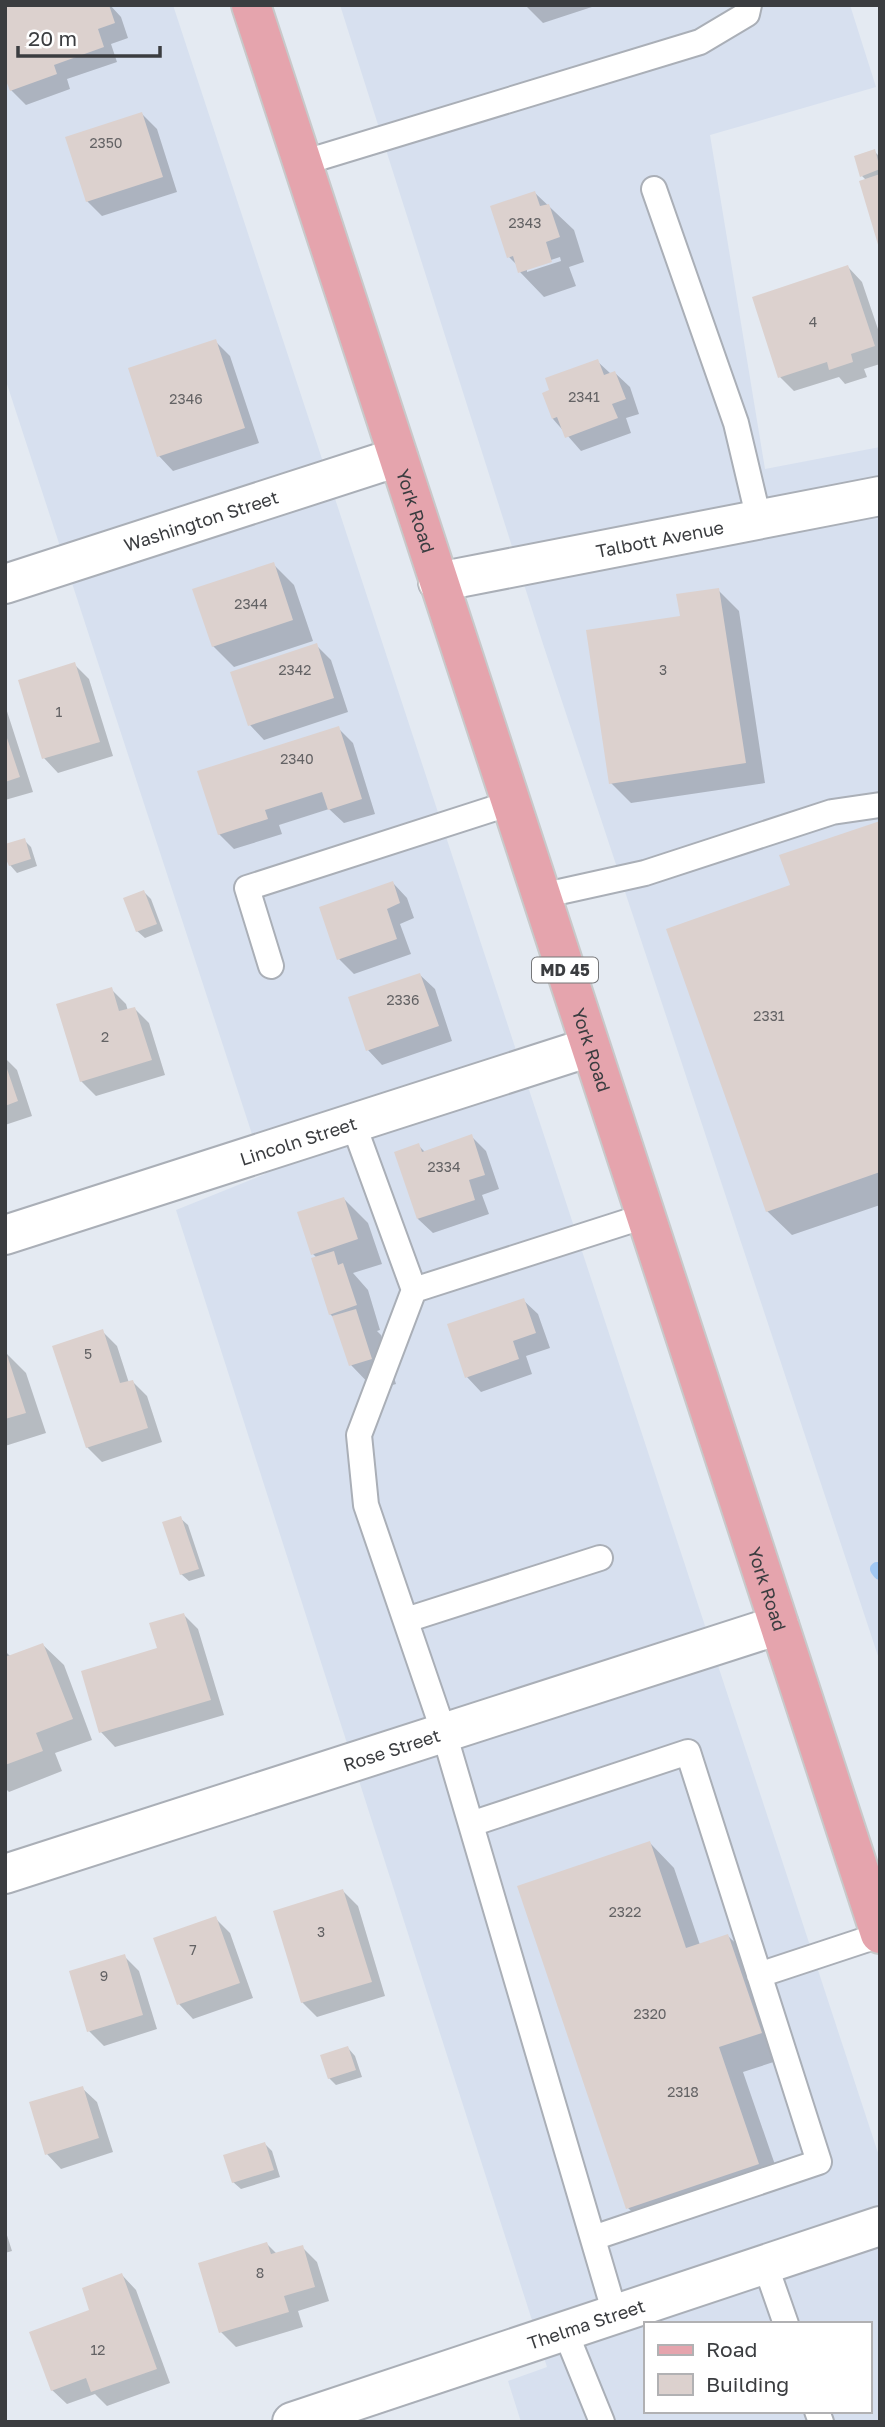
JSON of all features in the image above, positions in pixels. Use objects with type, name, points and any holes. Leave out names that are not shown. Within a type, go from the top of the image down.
[{"type":"main road","name":"York Road","points":[[251,5],[880,1935]]},
{"type":"street","name":"Washington Street","points":[[5,584],[398,457]]},
{"type":"street","name":"Talbott Avenue","points":[[438,582],[880,496]]},
{"type":"street","name":"Lincoln Street","points":[[5,1235],[590,1047]]},
{"type":"street","name":"Rose Street","points":[[5,1874],[779,1625]]},
{"type":"street","name":"Thelma Street","points":[[292,2422],[880,2226]]},
{"type":"lane","points":[[302,163],[700,42],[747,14],[749,5]]},
{"type":"lane","points":[[654,188],[736,423],[759,520]]},
{"type":"lane","points":[[271,966],[247,888],[511,803]]},
{"type":"lane","points":[[541,895],[645,873],[832,812],[880,805]]},
{"type":"lane","points":[[353,1123],[414,1290],[359,1436],[366,1505],[444,1733],[615,2314]]},
{"type":"lane","points":[[414,1290],[645,1216]]},
{"type":"lane","points":[[406,1620],[600,1558]]},
{"type":"lane","points":[[471,1824],[688,1752],[819,2162],[593,2238]]},
{"type":"lane","points":[[759,1975],[880,1935]]},
{"type":"lane","points":[[765,2264],[785,2322]]},
{"type":"lane","points":[[565,2331],[602,2422]]},
{"type":"shaded area","points":[[5,5],[173,5],[880,2159],[880,2422],[521,2422],[508,2381],[547,2367],[176,1210],[265,1174],[5,378]]},
{"type":"shaded area","points":[[340,5],[850,5],[876,87],[710,135],[765,469],[880,447],[880,1662],[542,641]]},
{"type":"building","points":[[5,5],[109,5],[115,23],[98,29],[104,47],[54,65],[57,74],[10,91],[5,78]]},
{"type":"building","points":[[142,112],[163,177],[86,202],[65,137]]},
{"type":"building","points":[[875,149],[880,169],[860,177],[854,156]]},
{"type":"building","points":[[880,174],[880,248],[879,248],[859,181]]},
{"type":"building","points":[[535,191],[540,206],[549,204],[560,237],[546,242],[552,262],[518,273],[513,256],[507,258],[490,206]]},
{"type":"building","points":[[848,265],[875,346],[851,354],[853,362],[829,370],[827,362],[778,378],[752,297]]},
{"type":"building","points":[[216,339],[245,428],[157,457],[128,368]]},
{"type":"building","points":[[598,359],[604,375],[615,371],[626,399],[612,404],[618,418],[565,438],[557,417],[552,419],[542,393],[549,390],[545,378]]},
{"type":"building","points":[[274,562],[293,620],[212,647],[192,589]]},
{"type":"building","points":[[719,588],[746,763],[609,784],[586,630],[680,616],[676,594]]},
{"type":"building","points":[[317,643],[334,698],[248,726],[230,672]]},
{"type":"building","points":[[75,662],[100,742],[42,759],[18,680]]},
{"type":"building","points":[[339,726],[362,799],[328,810],[322,792],[265,810],[268,819],[218,835],[197,771]]},
{"type":"building","points":[[5,732],[20,777],[5,782]]},
{"type":"building","points":[[880,821],[880,1172],[766,1212],[666,929],[790,885],[779,855]]},
{"type":"building","points":[[25,838],[31,859],[9,866],[5,857],[5,844]]},
{"type":"building","points":[[393,881],[400,903],[387,909],[397,939],[337,960],[319,907]]},
{"type":"building","points":[[144,890],[157,924],[136,932],[123,898]]},
{"type":"building","points":[[420,973],[439,1026],[366,1051],[348,997]]},
{"type":"building","points":[[112,987],[119,1011],[135,1007],[152,1060],[80,1082],[56,1004]]},
{"type":"building","points":[[5,1063],[18,1101],[5,1106]]},
{"type":"building","points":[[472,1134],[485,1175],[469,1180],[475,1200],[417,1219],[394,1152],[419,1143],[422,1152]]},
{"type":"building","points":[[344,1197],[358,1239],[311,1255],[297,1212]]},
{"type":"building","points":[[334,1251],[338,1265],[343,1263],[357,1305],[329,1315],[311,1258]]},
{"type":"building","points":[[524,1298],[536,1333],[513,1341],[519,1359],[465,1378],[447,1324]]},
{"type":"building","points":[[356,1309],[372,1359],[349,1366],[332,1316]]},
{"type":"building","points":[[103,1329],[120,1383],[133,1380],[148,1428],[86,1448],[52,1346]]},
{"type":"building","points":[[5,1349],[26,1413],[5,1419]]},
{"type":"building","points":[[181,1516],[199,1569],[180,1575],[162,1522]]},
{"type":"building","points":[[184,1613],[211,1700],[99,1733],[81,1671],[157,1648],[149,1623]]},
{"type":"building","points":[[43,1643],[73,1719],[36,1733],[43,1751],[5,1765],[5,1657]]},
{"type":"building","points":[[650,1841],[686,1948],[728,1934],[762,2033],[719,2047],[759,2164],[626,2209],[517,1886]]},
{"type":"building","points":[[343,1889],[372,1982],[301,2003],[273,1911]]},
{"type":"building","points":[[216,1916],[240,1983],[177,2005],[153,1938]]},
{"type":"building","points":[[125,1954],[143,2015],[87,2032],[69,1971]]},
{"type":"building","points":[[348,2046],[356,2070],[328,2079],[320,2055]]},
{"type":"building","points":[[83,2086],[99,2138],[45,2155],[29,2102]]},
{"type":"building","points":[[265,2142],[274,2170],[232,2183],[223,2155]]},
{"type":"building","points":[[267,2242],[271,2254],[303,2245],[315,2287],[284,2296],[289,2312],[219,2333],[198,2263]]},
{"type":"building","points":[[122,2273],[157,2369],[91,2392],[86,2378],[51,2391],[29,2332],[89,2310],[82,2288]]},
{"type":"waterway","points":[[877,1569],[880,1573]]}]
